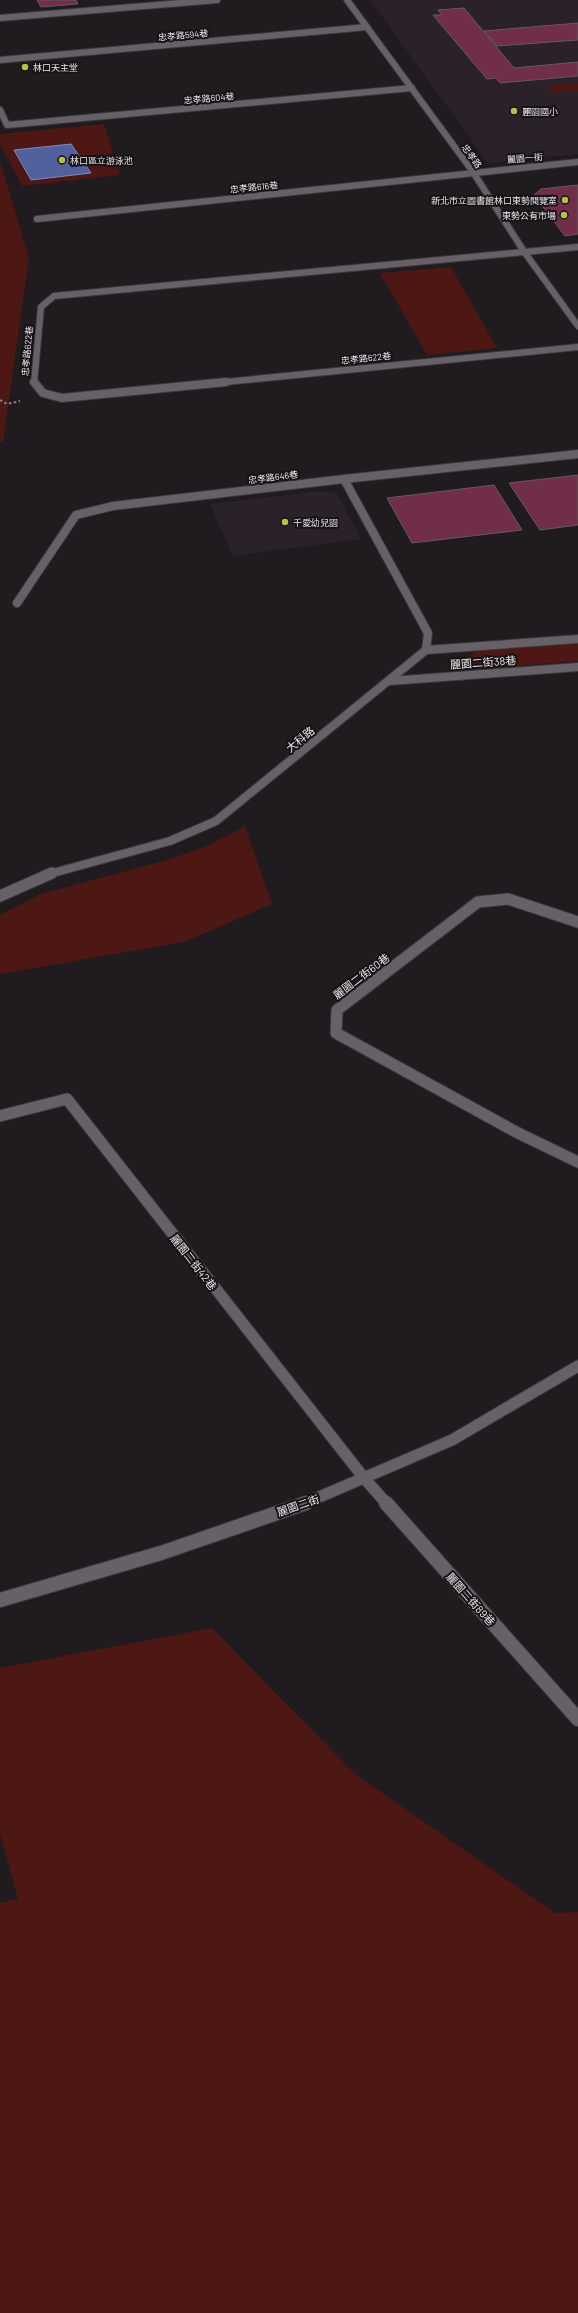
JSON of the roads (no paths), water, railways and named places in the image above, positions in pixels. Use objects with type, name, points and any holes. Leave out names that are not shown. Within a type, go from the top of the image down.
[{"type":"street","points":[[0,18],[217,0]]},
{"type":"street","name":"忠孝路","points":[[347,0],[473,172],[525,253],[578,326]]},
{"type":"street","name":"忠孝路594巷","points":[[0,60],[367,28]]},
{"type":"street","name":"忠孝路604巷","points":[[0,110],[7,125],[412,88]]},
{"type":"street","name":"麗園一街","points":[[473,172],[578,162]]},
{"type":"street","name":"忠孝路616巷","points":[[37,220],[473,172]]},
{"type":"street","points":[[525,253],[578,247]]},
{"type":"street","name":"忠孝路622巷","points":[[525,253],[54,296],[40,307],[34,383],[39,391],[48,396],[62,398],[578,347]]},
{"type":"street","name":"忠孝路646巷","points":[[17,603],[76,515],[113,506],[578,454]]},
{"type":"street","points":[[344,479],[428,633],[426,650]]},
{"type":"street","name":"麗園二街38巷","points":[[426,650],[578,638]]},
{"type":"street","name":"大科路","points":[[0,896],[30,881],[63,870],[190,835],[216,822],[426,650]]},
{"type":"street","name":"麗園二街38巷","points":[[390,681],[578,667]]},
{"type":"street","name":"麗園二街60巷","points":[[578,922],[508,899],[478,902],[337,1010],[336,1034],[518,1133],[578,1162]]},
{"type":"street","name":"麗園二街42巷","points":[[0,1116],[67,1099],[364,1478]]},
{"type":"street","name":"麗園二街","points":[[0,1600],[168,1550],[318,1499],[452,1440],[578,1366]]},
{"type":"street","name":"麗園二街89巷","points":[[364,1478],[578,1719]]},
{"type":"water","points":[[71,144],[91,173],[31,180],[14,150]]},
{"type":"place","name":"林口天主堂","points":[[25,67]]},
{"type":"place","name":"麗園國小","points":[[514,111]]},
{"type":"place","name":"林口區立游泳池","points":[[62,160]]},
{"type":"place","name":"新北市立圖書館林口東勢閱覽室","points":[[565,200]]},
{"type":"place","name":"東勢公有市場","points":[[564,215]]},
{"type":"place","name":"千愛幼兒園","points":[[285,522]]}]
